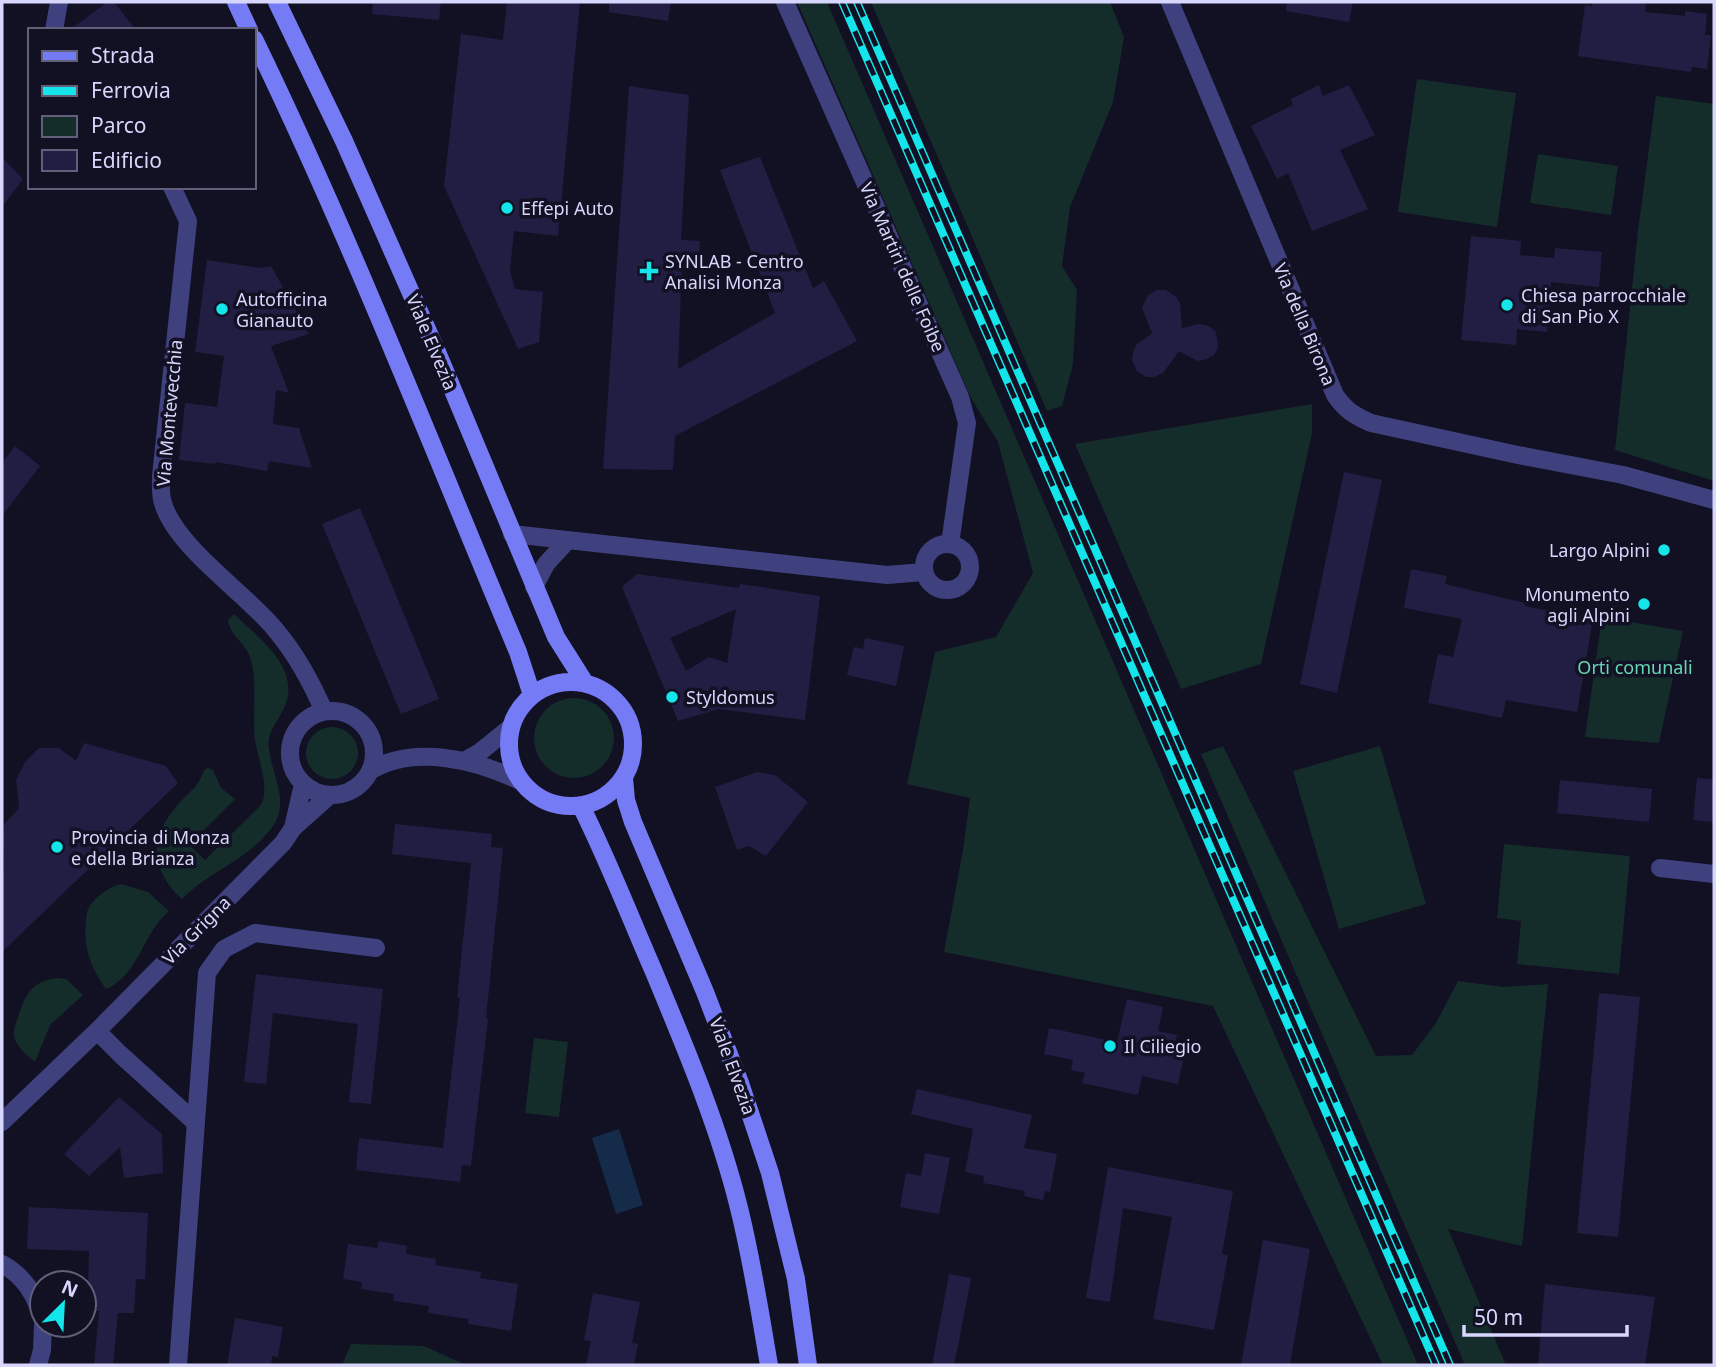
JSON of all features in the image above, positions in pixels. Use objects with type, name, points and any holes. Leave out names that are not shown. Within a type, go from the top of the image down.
[{"type":"main road","points":[[236,2],[248,28]]},
{"type":"main road","name":"Viale Elvezia","points":[[277,2],[387,241],[556,637],[585,683],[611,697],[629,720],[634,740],[632,760],[624,778],[626,800],[637,833],[705,992],[740,1083],[770,1173],[796,1279],[808,1365]]},
{"type":"main road","points":[[256,43],[294,121],[389,344],[518,652],[532,695]]},
{"type":"main road","points":[[585,683],[566,682],[548,686],[532,695],[519,709],[511,727],[508,746],[512,764],[520,781],[532,793],[547,802],[564,806],[581,806],[605,796],[624,778]]},
{"type":"main road","points":[[581,806],[676,1026],[709,1112],[738,1205],[754,1275],[769,1365]]},
{"type":"street","points":[[54,28],[59,2]]},
{"type":"street","name":"Via Martiri delle Foibe","points":[[785,2],[960,397],[967,424],[950,544]]},
{"type":"street","name":"Via della Birona","points":[[1170,2],[1335,395],[1351,414],[1384,426],[1518,456],[1623,475],[1714,500]]},
{"type":"street","name":"Via Montevecchia","points":[[173,189],[188,221],[161,476],[162,502],[175,526],[195,550],[272,625],[297,655],[324,711]]},
{"type":"street","points":[[512,534],[887,575],[924,572]]},
{"type":"street","points":[[534,587],[546,564],[568,541]]},
{"type":"street","points":[[950,544],[961,548],[970,560],[969,575],[965,582],[952,590],[944,590],[930,583],[924,572],[924,561],[933,548],[939,545],[950,544]]},
{"type":"street","points":[[324,711],[338,711],[362,724],[370,736],[374,759],[370,771],[354,789],[343,794],[330,795],[311,790],[295,774],[290,761],[293,735],[311,716],[324,711]]},
{"type":"street","points":[[464,761],[511,727]]},
{"type":"street","points":[[370,736],[406,756]]},
{"type":"street","points":[[370,771],[381,764],[406,756],[483,765],[520,781]]},
{"type":"street","name":"Via Grigna","points":[[293,828],[303,784]]},
{"type":"street","name":"Via Grigna","points":[[2,1122],[97,1031],[283,843],[293,828],[330,795]]},
{"type":"street","points":[[1660,869],[1714,874]]},
{"type":"street","points":[[178,1365],[207,973],[224,949],[255,933],[376,948]]},
{"type":"street","points":[[97,1031],[196,1122]]},
{"type":"street","points":[[2,1264],[23,1279],[28,1289]]},
{"type":"street","points":[[2,1277],[28,1300]]},
{"type":"street","points":[[38,1365],[42,1339]]},
{"type":"green space","points":[[797,2],[827,2],[1418,1365],[1383,1365],[1213,1006],[944,952],[970,798],[907,784],[935,652],[996,637],[1033,573],[998,442],[971,398]]},
{"type":"green space","points":[[871,2],[1110,2],[1124,37],[1113,102],[1070,207],[1062,266],[1077,290],[1073,364],[1062,406],[1047,411]]},
{"type":"green space","points":[[1417,79],[1516,93],[1497,227],[1398,212]]},
{"type":"green space","points":[[1656,96],[1714,104],[1714,481],[1615,450],[1638,231]]},
{"type":"green space","points":[[1538,154],[1618,166],[1611,215],[1530,203]]},
{"type":"green space","points":[[1312,404],[1312,433],[1261,664],[1181,689],[1075,444]]},
{"type":"green space","points":[[234,614],[276,656],[288,682],[288,695],[268,744],[280,807],[278,817],[263,838],[182,899],[164,878],[159,867],[157,844],[166,820],[196,786],[204,770],[213,770],[221,788],[235,799],[189,845],[205,860],[261,805],[263,798],[264,782],[255,740],[252,666],[248,652],[229,625],[228,620]]},
{"type":"green space","name":"Orti comunali","points":[[1602,617],[1683,631],[1659,743],[1585,737]]},
{"type":"green space","points":[[574,698],[589,701],[602,710],[611,723],[614,738],[611,753],[602,766],[589,775],[574,778],[559,775],[546,766],[537,753],[534,738],[537,723],[546,710],[559,701]]},
{"type":"green space","points":[[332,727],[342,729],[350,735],[356,743],[356,763],[350,771],[342,777],[332,779],[322,777],[314,771],[308,763],[306,753],[308,743],[314,735],[322,729]]},
{"type":"green space","points":[[1223,746],[1376,1056],[1412,1055],[1436,1023],[1458,981],[1504,987],[1548,984],[1522,1246],[1448,1229],[1506,1365],[1465,1365],[1201,754]]},
{"type":"green space","points":[[1380,746],[1426,904],[1339,929],[1293,771]]},
{"type":"green space","points":[[1504,844],[1630,856],[1619,974],[1517,964],[1521,921],[1497,918]]},
{"type":"green space","points":[[121,884],[148,892],[169,911],[153,930],[127,973],[106,989],[88,953],[85,934],[87,912],[101,894]]},
{"type":"green space","points":[[57,978],[66,979],[83,995],[50,1025],[35,1062],[17,1043],[14,1036],[15,1025],[32,989],[42,982]]},
{"type":"green space","points":[[534,1038],[568,1042],[559,1117],[525,1113]]},
{"type":"green space","points":[[351,1344],[424,1346],[466,1365],[342,1365]]},
{"type":"water","points":[[619,1129],[643,1205],[616,1214],[592,1138]]},
{"type":"building","points":[[107,2],[114,2],[134,28],[73,28]]},
{"type":"building","points":[[373,2],[441,2],[439,20],[372,14]]},
{"type":"building","name":"Effepi Auto","points":[[507,2],[580,2],[558,236],[514,231],[510,271],[515,289],[543,292],[539,342],[518,349],[444,186],[461,34],[503,40]]},
{"type":"building","points":[[609,2],[671,2],[668,21],[609,12]]},
{"type":"building","points":[[1287,2],[1353,2],[1349,22],[1286,11]]},
{"type":"building","points":[[1593,2],[1646,4],[1645,12],[1685,16],[1685,11],[1707,14],[1705,35],[1711,35],[1707,69],[1692,67],[1691,72],[1578,56],[1585,5],[1592,6]]},
{"type":"building","points":[[1319,85],[1323,96],[1349,85],[1375,135],[1340,150],[1368,209],[1312,231],[1288,173],[1277,179],[1251,126],[1293,105],[1291,99]]},
{"type":"building","name":"SYNLAB - Centro Analisi Monza","points":[[629,86],[689,95],[681,240],[700,241],[699,261],[682,262],[678,369],[775,313],[720,170],[760,157],[813,288],[824,281],[857,341],[675,436],[673,470],[603,469]]},
{"type":"building","points":[[2,157],[23,179],[2,207]]},
{"type":"building","name":"Chiesa parrocchiale di San Pio X","points":[[1471,236],[1521,241],[1520,255],[1554,258],[1555,248],[1602,252],[1599,287],[1551,282],[1547,332],[1517,329],[1516,345],[1461,340]]},
{"type":"building","points":[[207,260],[261,268],[271,266],[309,334],[271,346],[289,393],[276,390],[273,424],[299,428],[312,468],[269,461],[267,471],[216,462],[179,460],[185,403],[217,407],[224,356],[195,352]]},
{"type":"building","points":[[1157,290],[1166,290],[1180,303],[1182,328],[1199,324],[1209,326],[1216,332],[1218,347],[1214,355],[1198,361],[1179,351],[1163,373],[1146,377],[1137,371],[1132,360],[1133,352],[1136,345],[1152,333],[1142,308],[1148,295]]},
{"type":"building","points":[[15,446],[40,466],[2,516],[2,463]]},
{"type":"building","points":[[1344,472],[1382,480],[1337,693],[1300,684]]},
{"type":"building","points":[[360,508],[439,699],[401,714],[322,524]]},
{"type":"building","points":[[1411,569],[1447,576],[1445,584],[1525,603],[1524,606],[1593,619],[1577,712],[1506,700],[1502,718],[1428,703],[1438,654],[1453,657],[1462,619],[1404,608]]},
{"type":"building","points":[[637,574],[739,588],[740,584],[820,596],[805,720],[718,709],[678,721],[622,587]],"holes":[[[736,609],[727,663],[709,657],[686,671],[670,638]]]},
{"type":"building","points":[[865,638],[904,646],[896,686],[847,675],[854,647],[863,649]]},
{"type":"building","name":"Provincia di Monza e della Brianza","points":[[84,743],[166,766],[178,783],[2,952],[2,827],[19,808],[16,780],[25,762],[39,748],[59,748],[76,761]]},
{"type":"building","points":[[757,772],[775,775],[808,802],[766,856],[749,846],[737,850],[715,787]]},
{"type":"building","points":[[1697,778],[1714,779],[1714,822],[1693,820]]},
{"type":"building","points":[[1560,780],[1652,789],[1649,822],[1557,813]]},
{"type":"building","points":[[395,824],[492,834],[491,847],[503,848],[488,1019],[471,1166],[462,1165],[460,1182],[356,1170],[359,1138],[443,1148],[460,998],[457,998],[471,863],[392,854]]},
{"type":"building","points":[[256,974],[383,989],[371,1104],[349,1102],[358,1024],[273,1013],[266,1084],[244,1082]]},
{"type":"building","points":[[1599,993],[1640,997],[1618,1237],[1577,1233]]},
{"type":"building","name":"Il Ciliegio","points":[[1127,999],[1163,1007],[1158,1031],[1177,1035],[1174,1049],[1185,1051],[1178,1084],[1142,1076],[1138,1095],[1082,1083],[1085,1073],[1071,1070],[1073,1060],[1044,1054],[1049,1028],[1117,1042]]},
{"type":"building","points":[[917,1089],[1032,1115],[1024,1148],[1057,1154],[1050,1192],[1045,1191],[1043,1200],[1024,1196],[1025,1191],[983,1183],[984,1176],[965,1172],[973,1129],[911,1114]]},
{"type":"building","points":[[119,1097],[162,1134],[163,1173],[124,1178],[120,1147],[89,1176],[64,1154]]},
{"type":"building","points":[[925,1153],[950,1158],[939,1214],[900,1207],[906,1173],[921,1176]]},
{"type":"building","points":[[1108,1167],[1233,1191],[1222,1254],[1228,1255],[1214,1330],[1153,1319],[1172,1217],[1123,1208],[1110,1302],[1086,1298]]},
{"type":"building","points":[[29,1207],[148,1213],[145,1279],[136,1279],[134,1313],[118,1313],[113,1365],[94,1365],[98,1339],[98,1269],[89,1269],[89,1251],[27,1249]]},
{"type":"building","points":[[1263,1240],[1310,1249],[1290,1365],[1241,1365]]},
{"type":"building","points":[[379,1241],[407,1246],[406,1254],[436,1259],[435,1265],[481,1272],[480,1278],[518,1284],[511,1331],[468,1324],[469,1319],[428,1313],[429,1306],[393,1301],[394,1294],[361,1289],[362,1282],[343,1279],[348,1244],[377,1248]]},
{"type":"building","points":[[949,1274],[971,1278],[954,1365],[932,1365]]},
{"type":"building","points":[[1545,1284],[1655,1297],[1645,1365],[1538,1365]]},
{"type":"building","points":[[593,1293],[640,1302],[632,1343],[638,1344],[634,1365],[586,1365],[591,1341],[584,1340]]},
{"type":"building","points":[[235,1318],[283,1327],[278,1357],[272,1356],[271,1365],[227,1365]]},
{"type":"railway","points":[[842,2],[1436,1365]]},
{"type":"railway","points":[[857,2],[1450,1365]]},
{"type":"place","name":"Effepi Auto","points":[[507,208]]},
{"type":"place","name":"SYNLAB - Centro Analisi Monza","points":[[649,271]]},
{"type":"place","name":"Chiesa parrocchiale di San Pio X","points":[[1507,305]]},
{"type":"place","name":"Autofficina Gianauto","points":[[222,309]]},
{"type":"place","name":"Largo Alpini","points":[[1664,550]]},
{"type":"place","name":"Monumento agli Alpini","points":[[1644,604]]},
{"type":"place","name":"Styldomus","points":[[672,697]]},
{"type":"place","name":"Provincia di Monza e della Brianza","points":[[57,847]]},
{"type":"place","name":"Il Ciliegio","points":[[1110,1046]]}]
